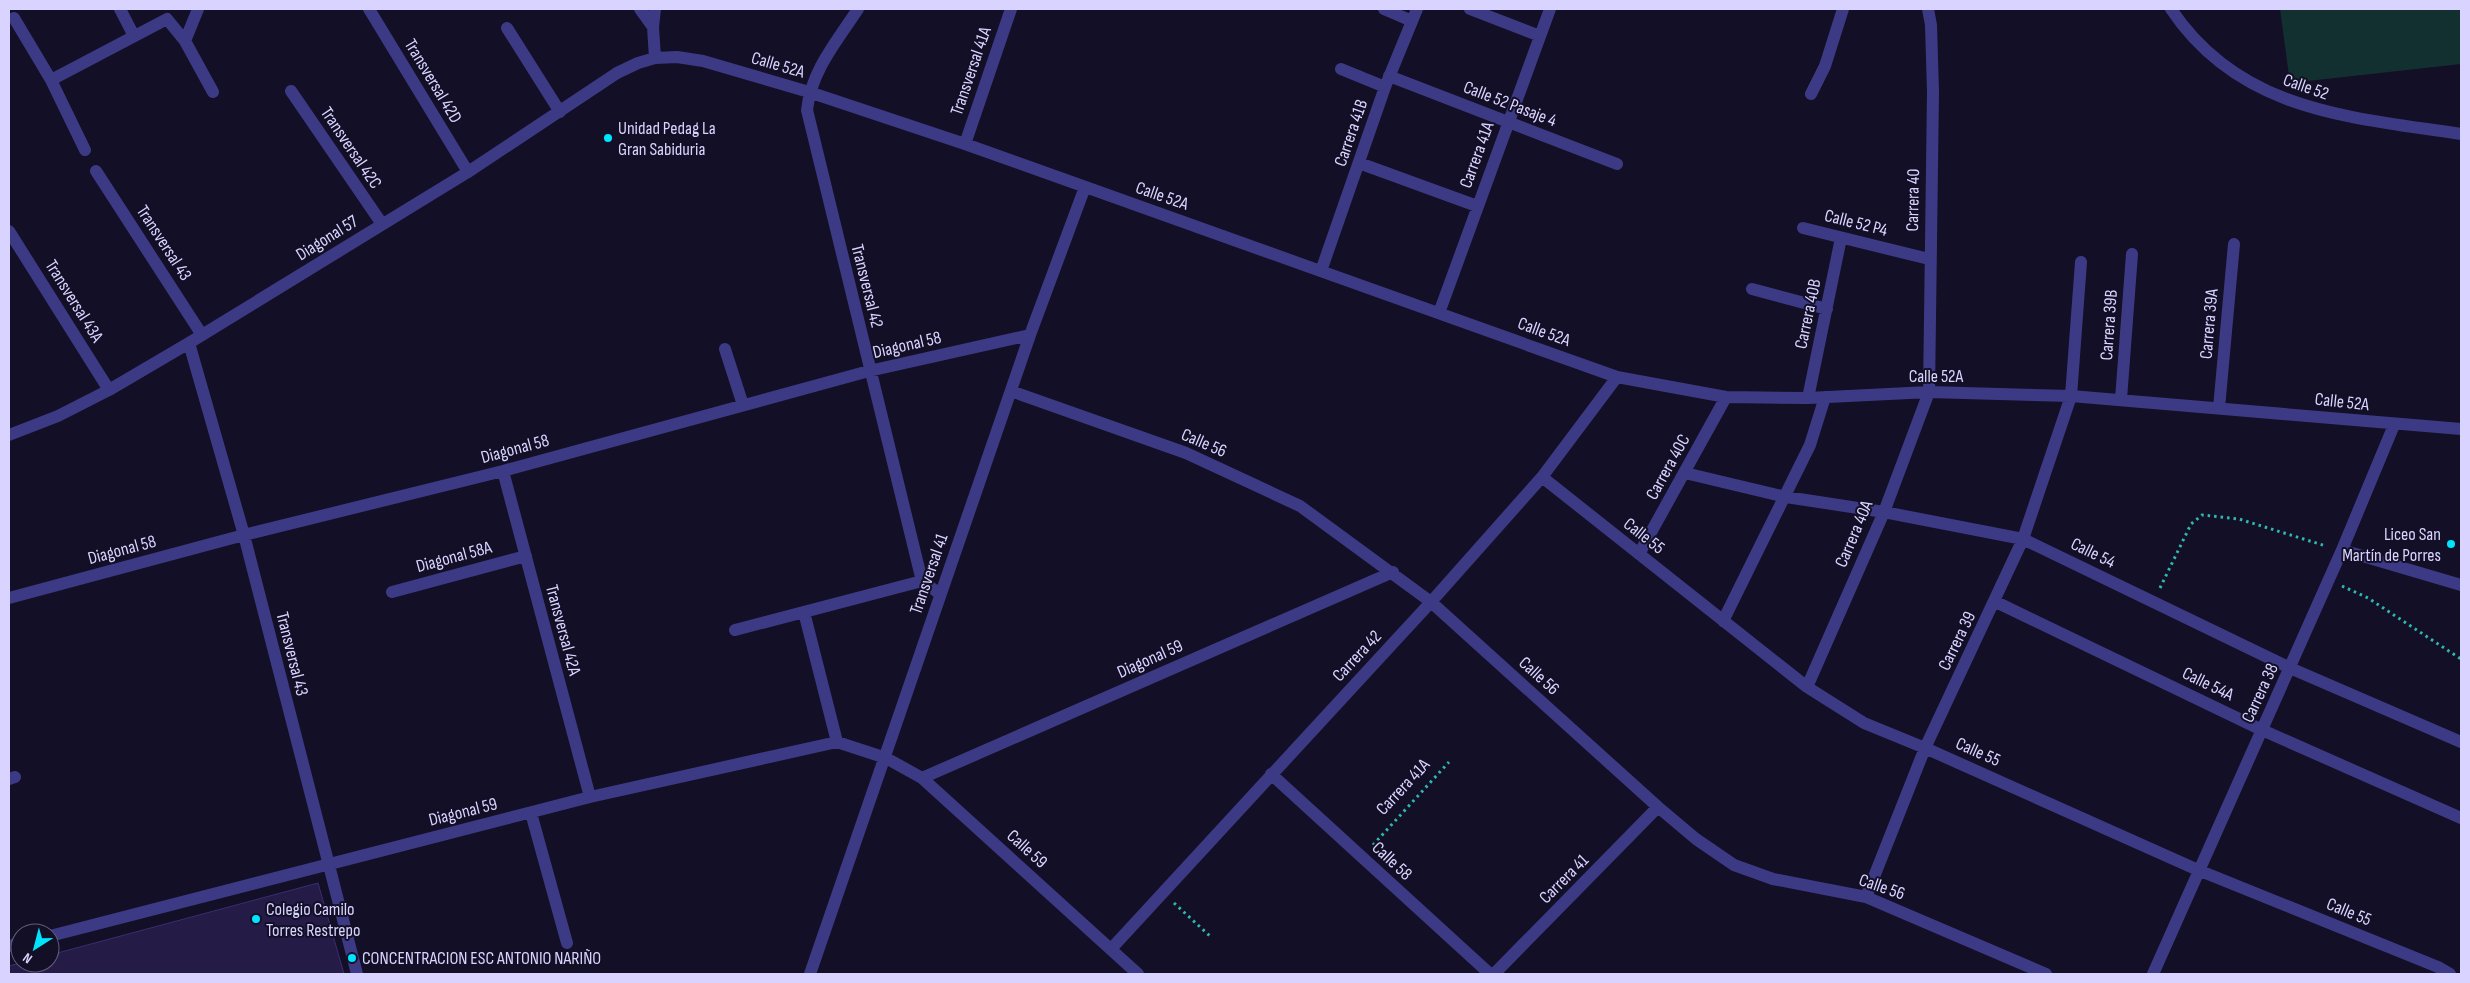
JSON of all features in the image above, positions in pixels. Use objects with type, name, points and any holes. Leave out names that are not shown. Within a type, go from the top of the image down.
[{"type":"street","points":[[120,9],[134,36]]},
{"type":"street","points":[[185,41],[198,9]]},
{"type":"street","name":"Transversal 42D","points":[[368,9],[468,172]]},
{"type":"street","points":[[640,9],[653,27]]},
{"type":"street","points":[[655,9],[653,27],[655,58]]},
{"type":"street","points":[[809,92],[818,72],[858,9]]},
{"type":"street","name":"Transversal 41A","points":[[964,144],[1011,9]]},
{"type":"street","points":[[1384,9],[1414,15]]},
{"type":"street","points":[[1470,9],[1540,36]]},
{"type":"street","name":"Carrera 41A","points":[[1439,313],[1550,9]]},
{"type":"street","points":[[1811,94],[1825,66],[1843,9]]},
{"type":"street","name":"Carrera 40","points":[[1928,9],[1931,25],[1933,92],[1929,260],[1929,392]]},
{"type":"street","name":"Calle 52","points":[[2171,9],[2183,27],[2220,64],[2271,94],[2331,114],[2461,134]]},
{"type":"street","name":"Carrera 41B","points":[[1321,271],[1387,82],[1414,15]]},
{"type":"street","points":[[14,18],[51,80],[85,150]]},
{"type":"street","points":[[51,80],[166,19],[185,41],[214,92]]},
{"type":"street","points":[[507,28],[560,112]]},
{"type":"street","name":"Calle 52A","points":[[655,58],[677,57],[703,61],[809,92],[964,144],[1617,377],[1726,397],[1808,398],[1929,392],[2071,396],[2394,425],[2461,429]]},
{"type":"street","name":"Diagonal 57","points":[[10,432],[58,416],[109,390],[468,172],[617,73],[638,63],[655,58]]},
{"type":"street","name":"Calle 52 Pasaje 4","points":[[1341,69],[1387,82],[1508,122],[1617,164]]},
{"type":"street","name":"Transversal 42C","points":[[291,91],[382,224]]},
{"type":"street","name":"Transversal 42","points":[[809,92],[810,128],[922,581]]},
{"type":"street","points":[[1359,163],[1477,206]]},
{"type":"street","name":"Transversal 43","points":[[96,171],[202,335]]},
{"type":"street","name":"Transversal 41","points":[[810,974],[1030,336],[1085,187]]},
{"type":"street","name":"Calle 52 P4","points":[[1803,228],[1929,260]]},
{"type":"street","name":"Transversal 43A","points":[[9,231],[109,390]]},
{"type":"street","name":"Carrera 40B","points":[[1808,398],[1842,238]]},
{"type":"street","name":"Carrera 39A","points":[[2219,408],[2234,244]]},
{"type":"street","name":"Carrera 39B","points":[[2121,399],[2132,254]]},
{"type":"street","points":[[2071,396],[2081,262]]},
{"type":"street","points":[[1752,289],[1827,309]]},
{"type":"street","name":"Diagonal 58","points":[[9,598],[244,535],[503,471],[869,371],[1030,336]]},
{"type":"street","name":"Transversal 43","points":[[189,343],[244,535],[357,974]]},
{"type":"street","points":[[725,349],[743,405]]},
{"type":"street","name":"Carrera 42","points":[[1111,949],[1431,602],[1542,477],[1617,377]]},
{"type":"street","name":"Calle 56","points":[[1011,391],[1186,453],[1300,506],[1393,572],[1431,602],[1658,807],[1696,839],[1734,865],[1773,879],[1866,897],[2046,974]]},
{"type":"street","name":"Carrera 40A","points":[[1806,687],[1884,512],[1929,392]]},
{"type":"street","name":"Carrera 39","points":[[1866,897],[1925,748],[1996,602],[2023,539],[2071,396]]},
{"type":"street","name":"Carrera 40C","points":[[1639,554],[1726,397]]},
{"type":"street","points":[[1723,621],[1786,497],[1810,445],[1826,397]]},
{"type":"street","name":"Carrera 38","points":[[2154,974],[2198,870],[2329,580],[2394,425]]},
{"type":"street","name":"Transversal 42A","points":[[503,471],[590,798]]},
{"type":"street","name":"Calle 54","points":[[1685,473],[1786,497],[1884,512],[2023,539],[2290,668],[2461,742]]},
{"type":"street","name":"Calle 55","points":[[1542,477],[1806,687],[1864,723],[1925,748],[2198,870],[2438,967],[2450,974]]},
{"type":"street","points":[[2342,550],[2461,585]]},
{"type":"street","name":"Diagonal 58A","points":[[392,592],[526,556]]},
{"type":"street","name":"Diagonal 59","points":[[922,778],[1393,572]]},
{"type":"street","points":[[735,630],[922,581],[940,594]]},
{"type":"street","name":"Calle 54A","points":[[1996,602],[2262,730],[2461,818]]},
{"type":"street","points":[[804,612],[837,742],[886,758]]},
{"type":"street","name":"Diagonal 59","points":[[60,933],[590,798],[837,742]]},
{"type":"street","name":"Calle 59","points":[[886,758],[922,778],[1138,974]]},
{"type":"street","name":"Calle 58","points":[[1271,774],[1490,974]]},
{"type":"street","name":"Carrera 41","points":[[1494,974],[1658,807]]},
{"type":"street","points":[[531,813],[567,943]]},
{"type":"path","points":[[2153,602],[2191,524],[2202,515],[2239,519],[2342,550]]},
{"type":"path","points":[[2329,580],[2368,598],[2461,659]]},
{"type":"path","name":"Carrera 41A","points":[[1362,857],[1449,762]]},
{"type":"path","points":[[1163,892],[1211,937]]},
{"type":"green space","points":[[2280,9],[2461,9],[2461,64],[2290,83]]},
{"type":"building","name":"Colegio Camilo Torres Restrepo","points":[[318,883],[344,974],[9,974],[10,966],[10,973],[60,973],[60,952]]},
{"type":"place","name":"Unidad Pedag La Gran Sabiduria","points":[[608,138]]},
{"type":"place","name":"Liceo San Martín de Porres","points":[[2451,544]]},
{"type":"place","name":"Colegio Camilo Torres Restrepo","points":[[256,919]]},
{"type":"place","name":"CONCENTRACION ESC ANTONIO NARIÑO","points":[[352,958]]}]
